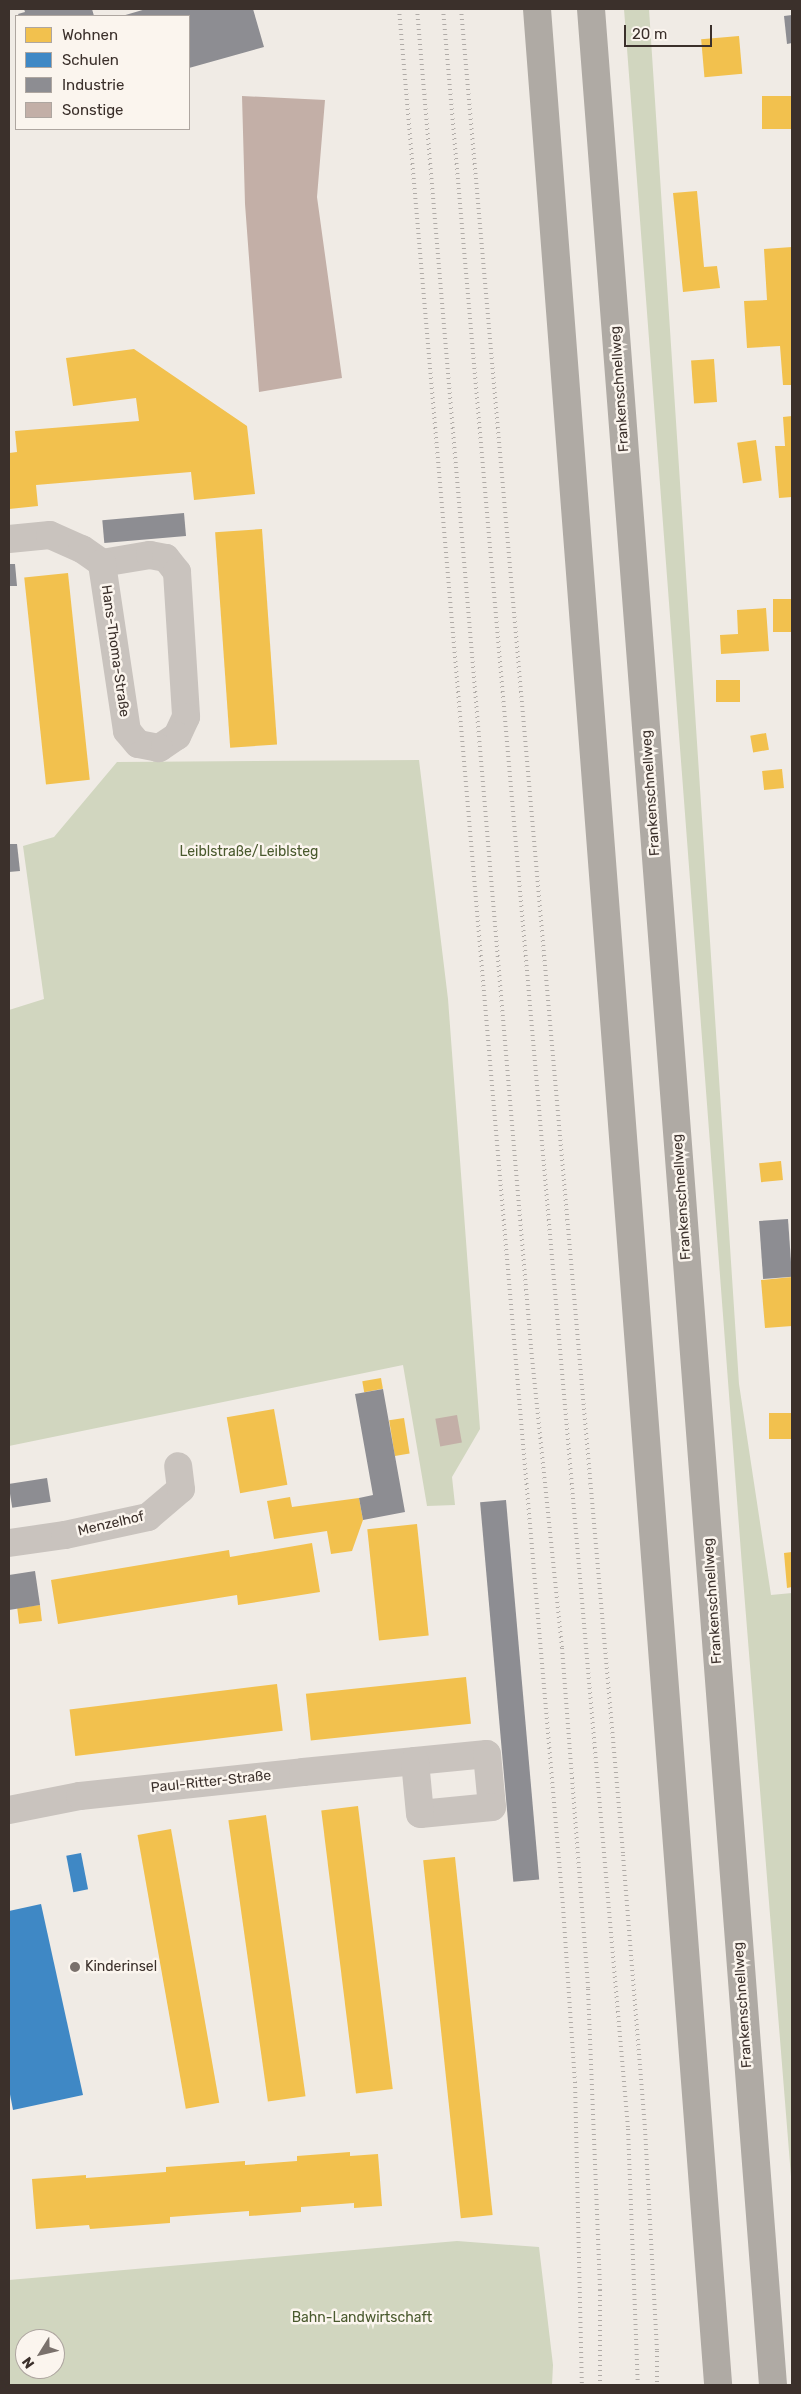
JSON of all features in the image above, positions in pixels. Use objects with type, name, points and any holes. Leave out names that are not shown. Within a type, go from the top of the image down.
[{"type":"highway","points":[[537,9],[718,2385]]},
{"type":"highway","name":"Frankenschnellweg","points":[[591,9],[773,2385]]},
{"type":"street","points":[[9,539],[50,535],[82,549],[102,563]]},
{"type":"street","name":"Hans-Thoma-Straße","points":[[150,555],[166,558],[177,572],[186,717],[177,736],[159,748],[138,744],[127,731],[102,563],[150,555]]},
{"type":"street","name":"Menzelhof","points":[[9,1543],[148,1517],[181,1490],[178,1466]]},
{"type":"street","name":"Paul-Ritter-Straße","points":[[9,1810],[80,1796],[415,1761]]},
{"type":"green space","points":[[624,9],[649,9],[739,1384],[771,1595],[792,1593],[792,2189],[742,1566]]},
{"type":"green space","name":"Leiblstraße/Leiblsteg","points":[[419,760],[448,999],[480,1429],[452,1477],[455,1505],[427,1506],[403,1365],[9,1446],[9,1010],[44,999],[23,846],[54,837],[117,762]]},
{"type":"green space","name":"Bahn-Landwirtschaft","points":[[457,2241],[539,2247],[553,2365],[552,2385],[9,2385],[9,2280]]},
{"type":"building: Wohnen","points":[[739,36],[742,74],[704,77],[701,39]]},
{"type":"building: Wohnen","points":[[762,96],[792,96],[792,129],[762,129]]},
{"type":"building: Wohnen","points":[[697,191],[704,267],[717,266],[720,288],[683,292],[673,193]]},
{"type":"building: Wohnen","points":[[792,247],[792,385],[783,385],[780,346],[747,348],[744,301],[767,300],[764,249]]},
{"type":"building: Wohnen","points":[[134,349],[247,426],[255,494],[194,500],[191,472],[36,485],[38,506],[9,509],[9,453],[17,452],[15,431],[139,421],[136,398],[73,406],[66,358]]},
{"type":"building: Wohnen","points":[[714,359],[717,402],[694,403],[691,361]]},
{"type":"building: Wohnen","points":[[792,416],[792,497],[779,498],[775,446],[785,446],[783,417]]},
{"type":"building: Wohnen","points":[[756,440],[762,481],[743,483],[737,443]]},
{"type":"building: Wohnen","points":[[262,529],[277,744],[230,748],[215,532]]},
{"type":"building: Wohnen","points":[[68,573],[90,780],[46,784],[24,578]]},
{"type":"building: Wohnen","points":[[773,599],[792,599],[792,632],[773,632]]},
{"type":"building: Wohnen","points":[[766,608],[769,651],[721,654],[720,635],[738,634],[737,610]]},
{"type":"building: Wohnen","points":[[716,680],[740,680],[740,702],[716,702]]},
{"type":"building: Wohnen","points":[[766,733],[769,750],[753,753],[750,736]]},
{"type":"building: Wohnen","points":[[782,769],[784,788],[764,790],[762,771]]},
{"type":"building: Wohnen","points":[[781,1161],[783,1180],[761,1182],[759,1163]]},
{"type":"building: Wohnen","points":[[792,1277],[792,1326],[765,1328],[761,1280]]},
{"type":"building: Wohnen","points":[[381,1378],[383,1389],[364,1392],[362,1381]]},
{"type":"building: Wohnen","points":[[274,1409],[287,1485],[240,1493],[227,1417]]},
{"type":"building: Wohnen","points":[[769,1413],[792,1413],[792,1439],[769,1439]]},
{"type":"building: Wohnen","points":[[404,1418],[410,1454],[395,1456],[389,1420]]},
{"type":"building: Wohnen","points":[[290,1497],[292,1507],[359,1498],[363,1520],[352,1551],[331,1554],[327,1531],[274,1539],[267,1501]]},
{"type":"building: Wohnen","points":[[417,1524],[429,1635],[379,1641],[367,1529]]},
{"type":"building: Wohnen","points":[[312,1543],[320,1592],[238,1605],[237,1595],[58,1624],[51,1580],[229,1550],[230,1557]]},
{"type":"building: Wohnen","points":[[792,1552],[792,1587],[787,1588],[784,1553]]},
{"type":"building: Wohnen","points":[[40,1605],[42,1621],[19,1624],[17,1608]]},
{"type":"building: Wohnen","points":[[466,1677],[471,1724],[311,1741],[306,1694]]},
{"type":"building: Wohnen","points":[[277,1684],[283,1731],[75,1756],[70,1709]]},
{"type":"building: Wohnen","points":[[358,1806],[393,2089],[356,2093],[321,1811]]},
{"type":"building: Wohnen","points":[[266,1815],[306,2096],[268,2102],[228,1820]]},
{"type":"building: Wohnen","points":[[171,1829],[219,2103],[186,2109],[138,1835]]},
{"type":"building: Wohnen","points":[[455,1857],[493,2215],[461,2218],[423,1860]]},
{"type":"building: Wohnen","points":[[350,2152],[350,2156],[378,2154],[382,2206],[354,2208],[354,2203],[301,2207],[301,2212],[276,2214],[249,2216],[249,2211],[170,2217],[170,2223],[90,2229],[89,2225],[36,2229],[32,2179],[86,2175],[86,2178],[166,2172],[166,2167],[245,2161],[245,2165],[297,2161],[297,2156]]},
{"type":"building: Schulen","points":[[81,1853],[88,1889],[73,1892],[66,1856]]},
{"type":"building: Schulen","points":[[41,1904],[83,2095],[13,2110],[9,2089],[9,1911]]},
{"type":"building: Industrie","points":[[24,9],[92,9],[94,15],[18,14],[25,12]]},
{"type":"building: Industrie","points":[[146,9],[253,9],[264,47],[190,68],[190,15],[125,15]]},
{"type":"building: Industrie","points":[[792,15],[792,43],[787,44],[784,16]]},
{"type":"building: Industrie","points":[[184,513],[186,536],[104,543],[102,520]]},
{"type":"building: Industrie","points":[[9,564],[15,564],[17,586],[9,586]]},
{"type":"building: Industrie","points":[[9,844],[17,844],[20,871],[9,872]]},
{"type":"building: Industrie","points":[[788,1219],[792,1277],[763,1279],[759,1221]]},
{"type":"building: Industrie","points":[[383,1389],[405,1512],[363,1520],[359,1498],[373,1495],[355,1394]]},
{"type":"building: Industrie","points":[[47,1478],[51,1502],[12,1508],[9,1484]]},
{"type":"building: Industrie","points":[[506,1500],[539,1880],[513,1882],[480,1502]]},
{"type":"building: Industrie","points":[[35,1571],[40,1605],[9,1610],[9,1575]]},
{"type":"building: Sonstige","points":[[242,96],[325,100],[317,197],[342,378],[259,392],[245,204]]},
{"type":"building: Sonstige","points":[[457,1415],[462,1443],[440,1446],[435,1419]]},
{"type":"railway","points":[[399,9],[563,1907],[575,2082],[582,2385]]},
{"type":"railway","points":[[417,9],[531,1348],[562,1648],[588,1989],[600,2290],[600,2385]]},
{"type":"railway","points":[[443,9],[628,2129],[638,2385]]},
{"type":"railway","points":[[461,9],[623,1855],[645,2129],[657,2351],[657,2385]]},
{"type":"place","name":"Kinderinsel","points":[[75,1967]]}]
